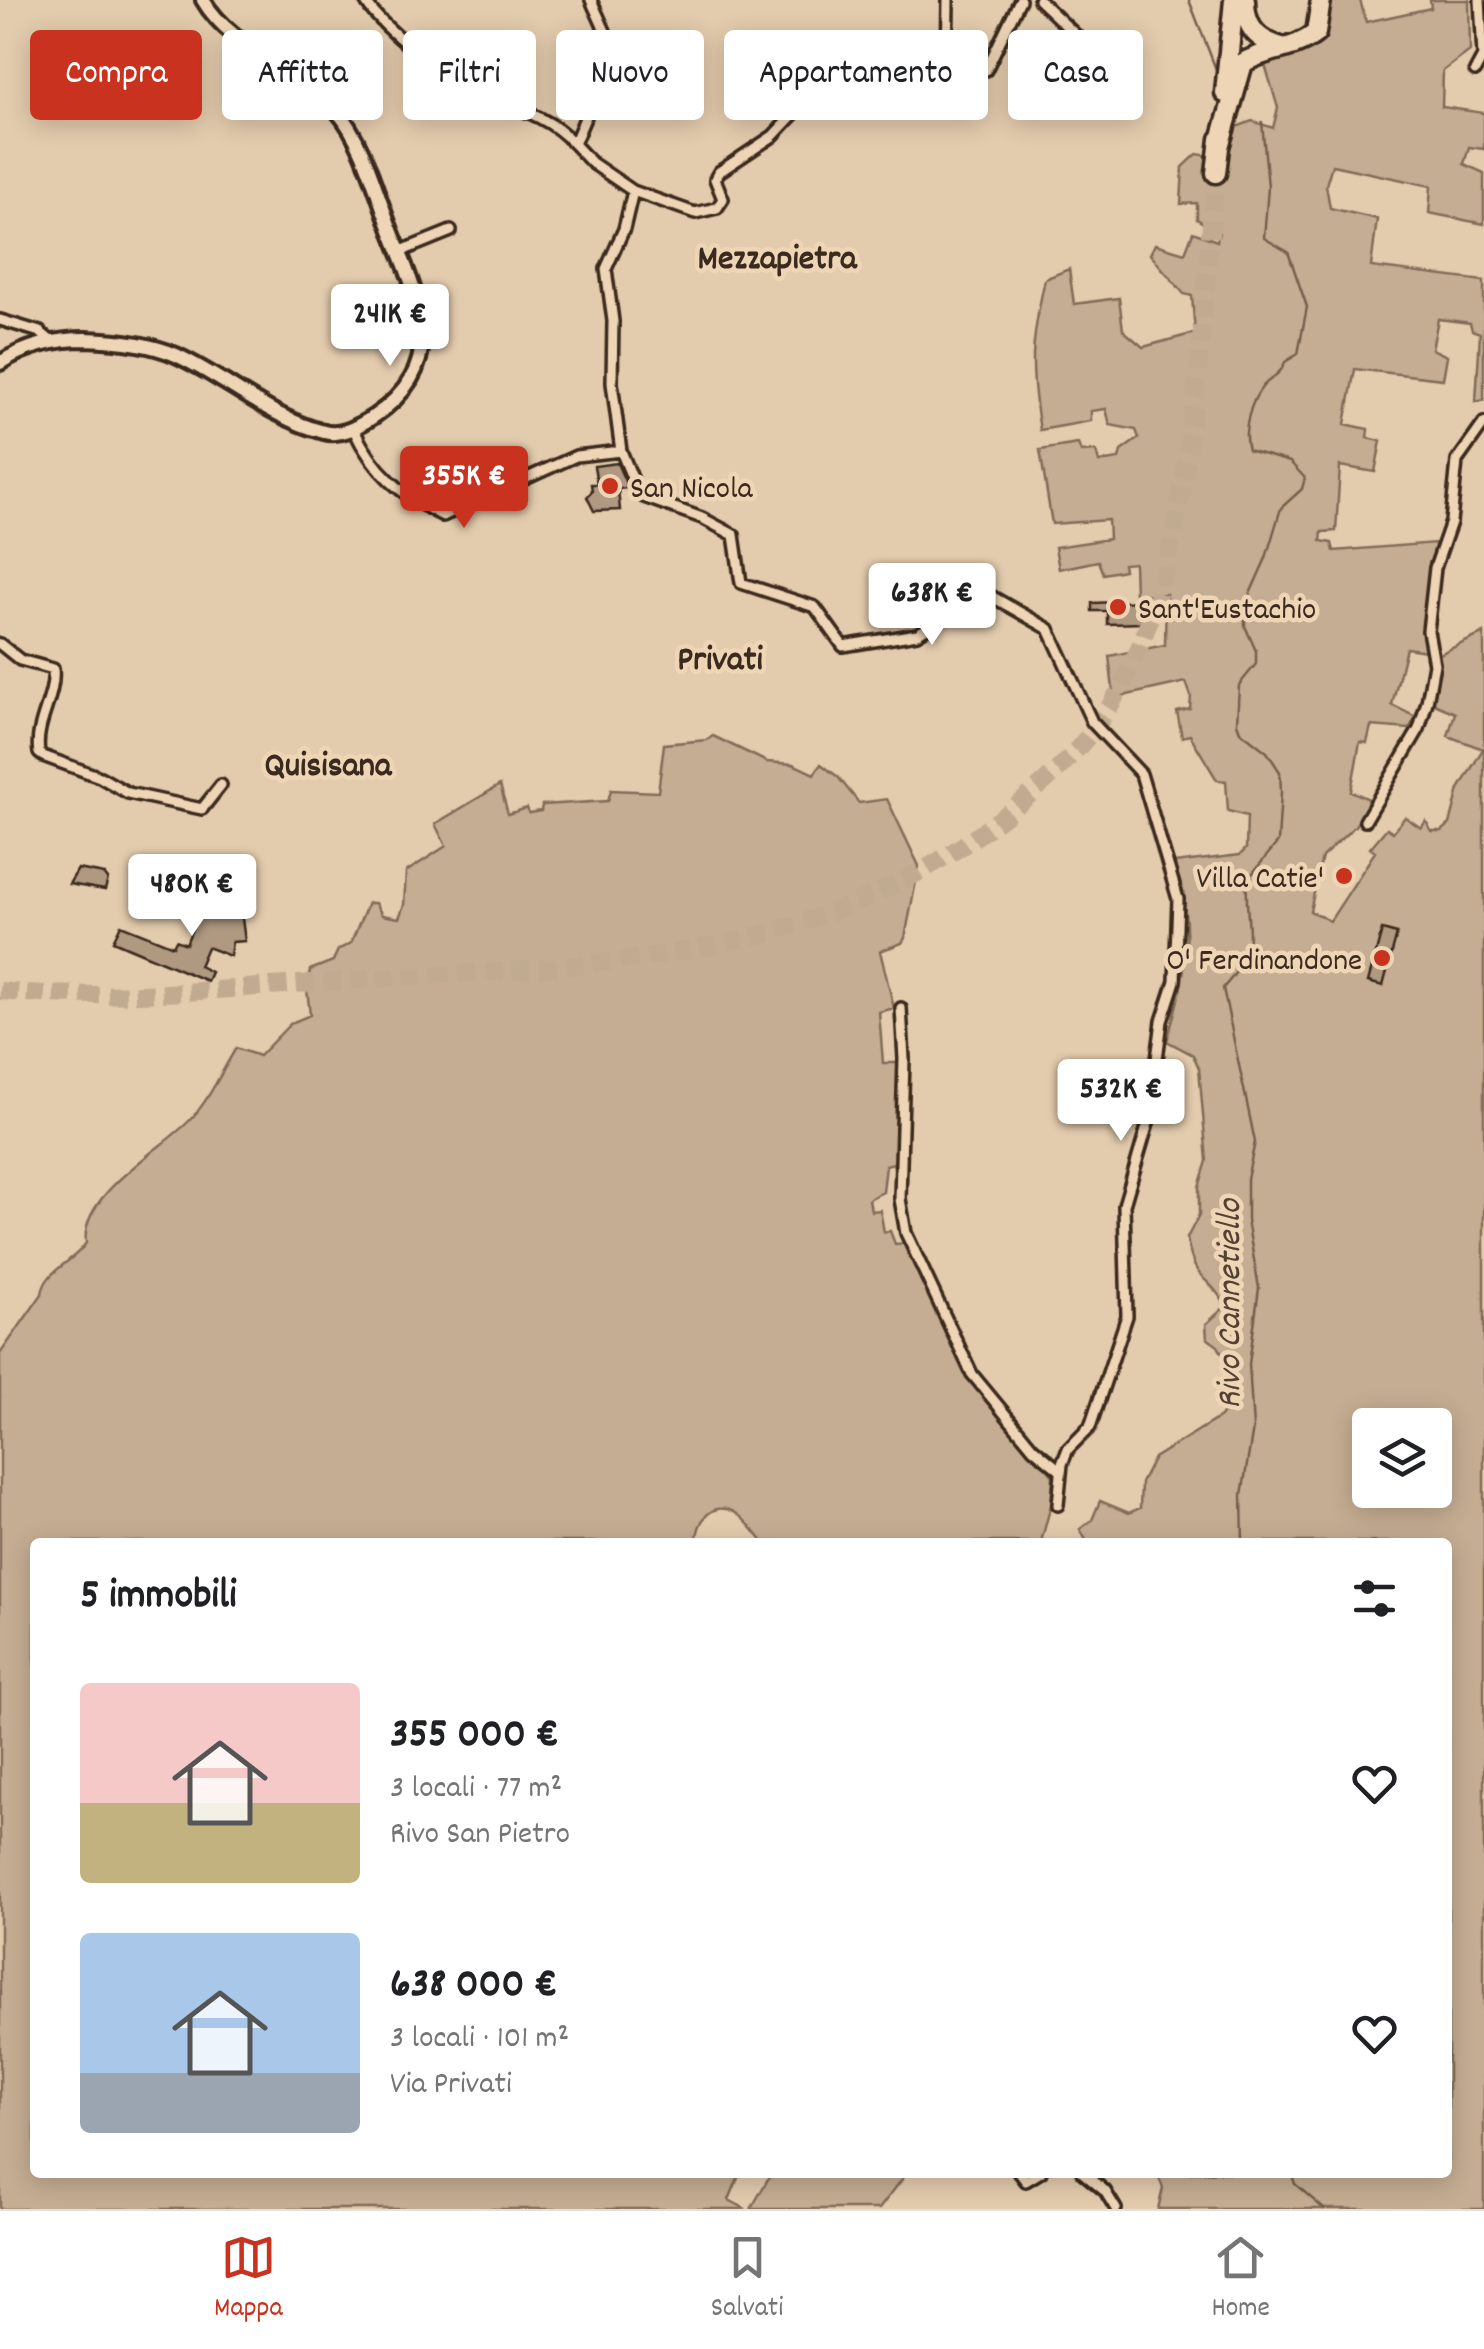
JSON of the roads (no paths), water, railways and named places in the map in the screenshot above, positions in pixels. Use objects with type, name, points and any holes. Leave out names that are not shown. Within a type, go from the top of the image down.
[{"type":"highway","points":[[1244,0],[1244,16],[1253,33],[1265,43],[1285,48]]},
{"type":"highway","points":[[1219,147],[1243,63],[1258,54],[1299,46],[1316,34],[1321,0]]},
{"type":"highway","points":[[1216,173],[1232,6]]},
{"type":"main road","points":[[0,363],[52,342],[117,340],[174,354],[298,423],[329,434],[354,430],[390,405],[416,369],[425,328],[400,252],[339,112],[299,75],[233,33],[204,0]]},
{"type":"street","points":[[574,144],[606,68],[605,31],[590,0]]},
{"type":"street","points":[[948,0],[948,30]]},
{"type":"street","points":[[988,66],[1020,0]]},
{"type":"street","points":[[1038,0],[1070,30]]},
{"type":"street","points":[[1475,71],[1483,56],[1480,0]]},
{"type":"street","points":[[365,2],[402,42],[424,55],[450,80],[540,118],[563,131],[592,163],[633,191],[694,214],[718,208],[722,199],[715,179],[719,172],[773,136],[788,120]]},
{"type":"street","points":[[633,191],[624,229],[606,269],[613,321],[611,372],[621,452],[634,486],[644,497],[722,526],[734,536],[741,583],[816,607],[843,646],[917,634],[980,596],[991,596],[1049,629],[1092,722],[1132,765],[1148,792],[1178,899],[1178,960],[1162,1021],[1148,1120],[1124,1205],[1127,1316],[1090,1428],[1068,1449],[1061,1471],[1058,1505]]},
{"type":"street","points":[[400,252],[451,231]]},
{"type":"street","points":[[0,320],[40,332],[52,342]]},
{"type":"street","points":[[1365,821],[1419,729],[1434,664],[1428,630],[1435,568],[1452,522],[1457,461],[1484,423]]},
{"type":"street","points":[[354,430],[362,448],[392,486],[443,516],[576,456],[621,452]]},
{"type":"street","points":[[0,644],[20,660],[54,669],[37,740],[38,753],[100,777],[128,793],[202,808],[221,784]]},
{"type":"street","points":[[901,1008],[904,1059],[900,1199],[906,1232],[972,1374],[1034,1448],[1061,1471]]},
{"type":"street","points":[[1089,2178],[1105,2191],[1116,2209]]},
{"type":"waterway","name":"Rivo Cannetiello","points":[[1189,0],[1217,72]]},
{"type":"waterway","name":"Rivo Cannetiello","points":[[1243,1538],[1242,1495],[1253,1428],[1249,1364],[1259,1288],[1247,1220],[1247,1179],[1255,1142],[1223,988],[1247,948],[1247,880],[1278,842],[1281,792],[1280,772],[1267,752],[1240,731],[1239,685],[1256,664],[1256,651],[1245,626],[1245,605],[1266,558],[1281,508],[1302,489],[1305,478],[1290,462],[1248,450],[1246,442],[1248,417],[1258,393],[1285,362],[1298,354],[1307,307],[1288,252],[1264,238],[1268,187],[1262,122]]},
{"type":"waterway","name":"Rivo Cannetiello","points":[[1293,2178],[1324,2209]]},
{"type":"tunnel","points":[[0,991],[89,995],[179,992],[614,961],[696,949],[777,930],[855,903],[931,865],[1005,815],[1064,763],[1113,701],[1140,645],[1161,582],[1189,445],[1216,173]]},
{"type":"place","name":"San Nicola","points":[[610,486]]},
{"type":"place","name":"Sant'Eustachio","points":[[1118,607]]},
{"type":"place","name":"Villa Catie'","points":[[1344,876]]},
{"type":"place","name":"O' Ferdinandone","points":[[1382,958]]},
{"type":"district","name":"Mezzapietra","points":[[777,256]]},
{"type":"district","name":"Privati","points":[[720,657]]},
{"type":"district","name":"Quisisana","points":[[328,763]]}]
